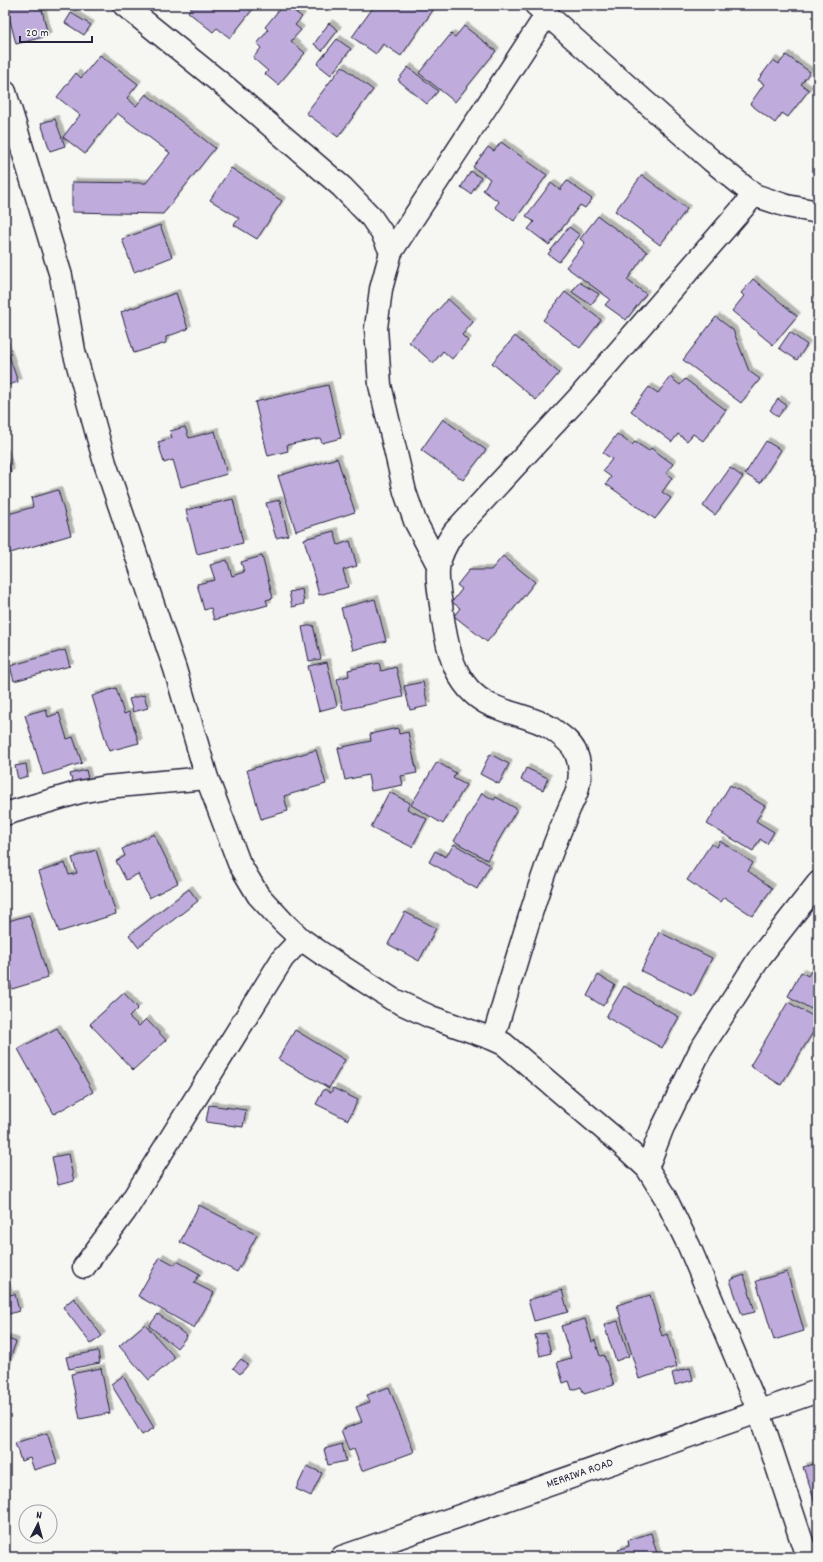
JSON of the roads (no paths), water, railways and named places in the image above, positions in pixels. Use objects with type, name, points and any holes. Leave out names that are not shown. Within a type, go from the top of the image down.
[{"type":"street","points":[[124,5],[227,88],[342,187],[371,217],[382,233],[391,252]]},
{"type":"street","points":[[438,565],[415,521],[405,492],[380,385],[376,328],[381,289],[391,252],[541,10],[711,160],[754,195],[787,206],[818,212]]},
{"type":"street","points":[[5,92],[28,172],[61,276],[74,351],[105,463],[175,669],[207,778],[239,862],[258,895],[301,939],[392,999],[437,1020],[493,1039],[513,1051],[647,1168],[665,1197],[689,1246],[759,1412],[806,1557]]},
{"type":"street","points":[[493,1039],[535,899],[552,849],[578,788],[580,768],[575,751],[564,737],[546,725],[496,708],[479,699],[465,684],[452,664],[446,639],[438,579],[438,565],[444,548],[454,532],[581,395],[754,195]]},
{"type":"street","points":[[5,814],[80,792],[106,787],[207,778]]},
{"type":"street","points":[[647,1168],[662,1129],[700,1051],[760,957],[818,883]]},
{"type":"street","points":[[84,1267],[126,1210],[283,958],[301,939]]},
{"type":"street","name":"MERRIWA ROAD","points":[[342,1557],[818,1391]]}]
